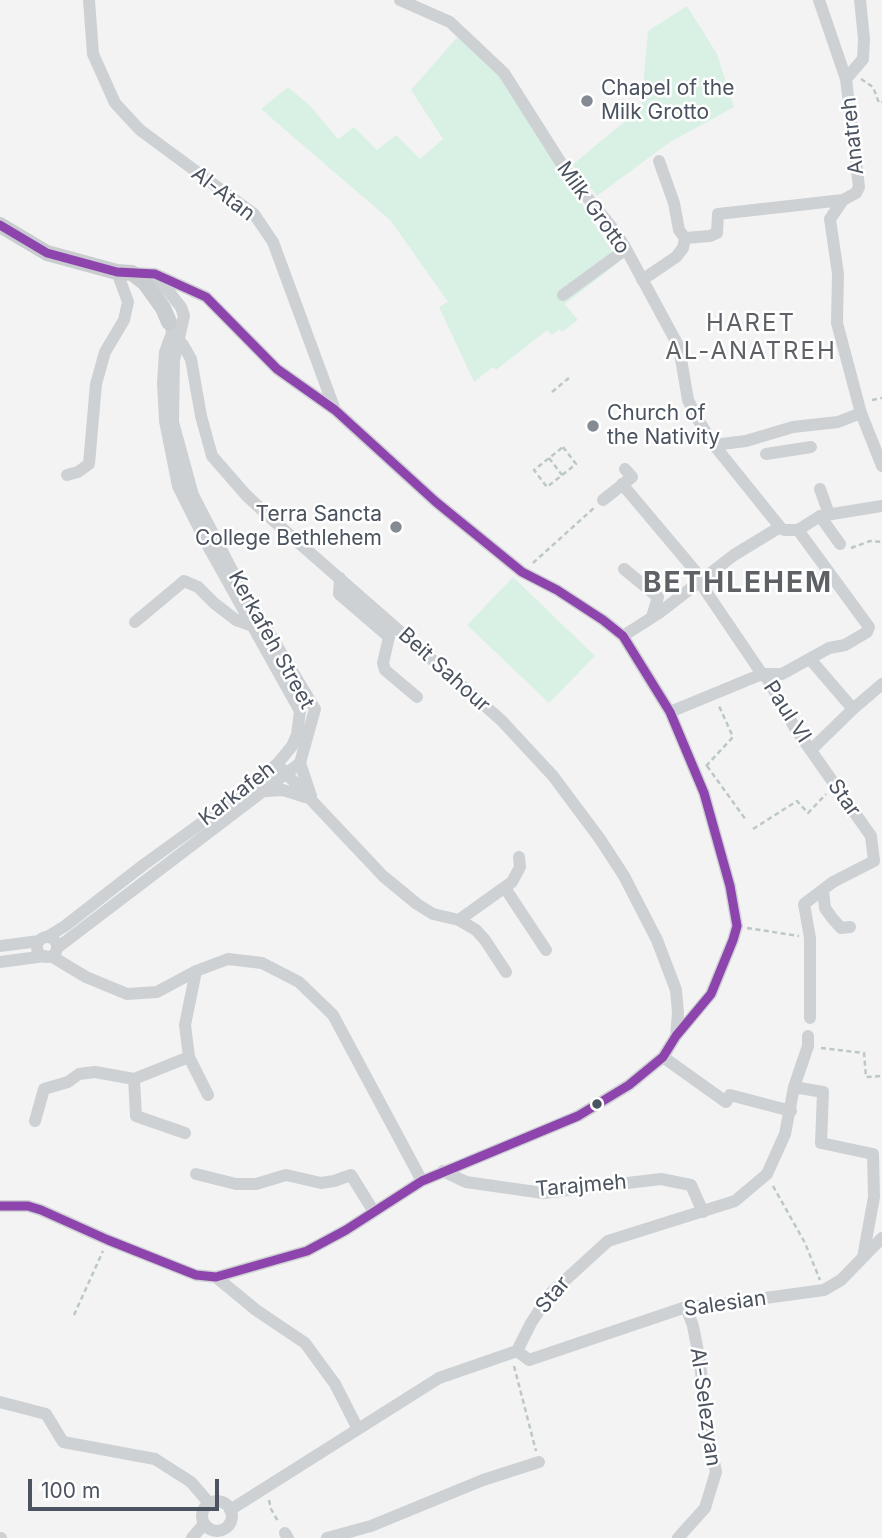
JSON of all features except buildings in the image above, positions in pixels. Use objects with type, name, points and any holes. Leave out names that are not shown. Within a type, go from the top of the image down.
[{"type":"main road","points":[[0,225],[47,253],[125,273],[145,283],[163,308],[173,332]]},
{"type":"street","name":"Al-Atan","points":[[89,0],[93,54],[115,103],[140,130],[254,214],[273,242],[335,410]]},
{"type":"street","name":"Milk Grotto","points":[[400,0],[450,22],[504,73],[561,163],[615,231],[679,346],[688,400],[714,445],[780,527]]},
{"type":"street","name":"Anatreh","points":[[819,0],[849,76],[859,187],[856,193],[843,200],[830,219],[838,274],[837,323],[861,413],[882,466]]},
{"type":"street","points":[[849,76],[863,59],[860,0]]},
{"type":"street","points":[[642,280],[676,257],[683,248],[685,238],[679,230],[674,203],[659,161]]},
{"type":"street","points":[[685,238],[717,233],[718,214],[843,200]]},
{"type":"street","points":[[564,295],[625,249]]},
{"type":"street","points":[[0,1206],[28,1206],[196,1275],[216,1277],[307,1251],[422,1181],[578,1116],[629,1086],[663,1058],[676,1036],[711,994],[737,926],[730,886],[704,793],[670,712],[623,636],[557,590],[522,572],[436,502],[335,410],[277,369],[206,297],[155,274],[125,273],[128,302],[124,320],[105,352],[96,384],[89,464],[67,475]]},
{"type":"street","points":[[155,274],[177,302],[184,316],[173,332]]},
{"type":"street","points":[[173,332],[170,310],[177,302],[188,297],[206,297]]},
{"type":"street","name":"Beit Sahour","points":[[173,332],[191,359],[201,416],[212,456],[246,495],[501,720],[553,776],[600,839],[624,876],[657,940],[676,990],[676,1036]]},
{"type":"street","name":"Karkafeh","points":[[0,946],[43,939],[65,926],[142,866],[256,784],[282,769],[298,735],[300,711],[258,624],[208,547],[178,486],[165,421],[163,383],[165,352],[173,332]]},
{"type":"street","points":[[714,445],[746,441],[793,427],[838,422],[861,413]]},
{"type":"street","points":[[766,454],[811,447]]},
{"type":"street","points":[[606,493],[632,477],[625,469]]},
{"type":"street","name":"Paul VI","points":[[622,484],[702,579],[701,584],[767,678],[789,719],[811,750]]},
{"type":"street","points":[[820,489],[824,515],[846,546]]},
{"type":"street","points":[[623,636],[780,527],[784,530],[798,530],[824,515],[882,506]]},
{"type":"street","points":[[670,712],[762,674],[782,674],[829,648],[845,645],[867,632],[869,627],[798,530]]},
{"type":"street","points":[[624,569],[658,597],[652,617]]},
{"type":"street","points":[[340,578],[338,594],[389,637],[383,663],[385,670],[417,697]]},
{"type":"street","points":[[135,622],[184,581],[198,587],[236,620],[258,624]]},
{"type":"street","name":"Kerkafeh Street","points":[[258,624],[315,709],[300,763]]},
{"type":"street","points":[[810,659],[853,709]]},
{"type":"street","points":[[811,750],[882,684]]},
{"type":"street","name":"Star","points":[[810,1018],[810,938],[804,904],[878,857],[871,836],[811,750]]},
{"type":"street","points":[[0,962],[51,954],[264,792],[282,769],[300,763],[314,803]]},
{"type":"street","points":[[282,769],[401,892],[433,914],[459,920],[476,930],[506,972]]},
{"type":"street","points":[[264,792],[274,789],[291,791],[314,803]]},
{"type":"street","points":[[459,920],[505,888],[517,874],[520,867],[519,857]]},
{"type":"street","points":[[505,888],[546,950]]},
{"type":"street","points":[[823,890],[825,908],[832,918],[841,928],[850,927]]},
{"type":"street","points":[[43,939],[54,941],[51,954]]},
{"type":"street","points":[[51,954],[86,977],[127,994],[157,992],[196,971],[228,959],[262,962],[299,982],[333,1015],[422,1181]]},
{"type":"street","points":[[196,971],[186,1025],[189,1058],[208,1095]]},
{"type":"street","name":"Star","points":[[513,1352],[550,1294],[608,1241],[735,1201],[767,1174],[785,1135],[794,1087],[808,1041]]},
{"type":"street","points":[[35,1121],[44,1089],[68,1082],[79,1074],[95,1072],[134,1079],[189,1058]]},
{"type":"street","points":[[663,1058],[726,1102],[730,1096],[791,1111]]},
{"type":"street","points":[[134,1079],[136,1116],[185,1133]]},
{"type":"street","points":[[794,1087],[823,1092],[821,1143],[873,1154],[874,1197],[863,1258]]},
{"type":"street","name":"Tarajmeh","points":[[443,1171],[466,1182],[543,1193],[661,1179],[691,1185],[703,1212]]},
{"type":"street","points":[[196,1174],[236,1184],[256,1184],[286,1175],[321,1182],[351,1175],[374,1212]]},
{"type":"street","name":"Salesian","points":[[513,1352],[529,1360],[686,1307],[824,1290],[841,1280],[882,1238]]},
{"type":"street","points":[[216,1277],[256,1310],[305,1343],[334,1384],[358,1429]]},
{"type":"street","name":"Al-Selezyan","points":[[678,1538],[705,1508],[716,1472],[706,1422],[700,1362],[686,1307]]},
{"type":"street","points":[[230,1510],[439,1378],[513,1352]]},
{"type":"street","points":[[0,1402],[46,1414],[63,1441],[155,1459],[191,1482],[209,1503],[223,1503],[230,1510],[232,1520],[226,1534],[211,1530],[204,1524],[201,1514],[209,1503]]},
{"type":"street","points":[[327,1538],[371,1526],[483,1480],[539,1462]]},
{"type":"street","points":[[192,1538],[204,1524]]},
{"type":"path","points":[[849,76],[873,87],[879,103],[882,102]]},
{"type":"path","points":[[552,392],[570,377]]},
{"type":"path","points":[[563,447],[576,464],[562,475],[547,487],[534,470],[563,447]]},
{"type":"path","points":[[549,458],[562,475]]},
{"type":"path","points":[[522,572],[606,493]]},
{"type":"path","points":[[846,546],[870,541],[882,542]]},
{"type":"path","points":[[713,694],[733,737],[707,766],[746,820]]},
{"type":"path","points":[[753,829],[797,801],[807,813],[836,786]]},
{"type":"path","points":[[737,926],[810,938]]},
{"type":"path","points":[[808,1041],[864,1053],[866,1077],[882,1076]]},
{"type":"path","points":[[767,1174],[805,1243],[824,1290]]},
{"type":"path","points":[[74,1315],[108,1240]]},
{"type":"path","points":[[513,1352],[539,1462]]},
{"type":"path","points":[[266,1487],[271,1509],[286,1536]]},
{"type":"green space","points":[[687,6],[717,54],[734,107],[670,142],[597,196],[572,165],[641,108],[648,31]]},
{"type":"green space","points":[[460,34],[498,73],[619,262],[565,304],[578,320],[562,332],[559,329],[552,335],[547,330],[496,370],[493,367],[474,382],[439,307],[448,302],[391,221],[261,109],[288,87],[310,106],[338,139],[354,127],[377,150],[396,135],[420,159],[443,139],[411,90]]},
{"type":"green space","points":[[513,577],[595,656],[549,703],[467,625]]},
{"type":"transit line","points":[[0,225],[47,253],[117,272],[155,274],[206,297],[277,369],[335,410],[436,502],[522,572],[557,590],[623,636],[670,712],[704,793],[730,886],[737,926],[711,994],[676,1036],[663,1057],[629,1085],[578,1116],[422,1181],[346,1230],[307,1251],[216,1277],[196,1275],[41,1210],[28,1206],[0,1206]]},
{"type":"place","name":"Chapel of the Milk Grotto","points":[[587,101]]},
{"type":"place","name":"Church of the Nativity","points":[[593,426]]},
{"type":"place","name":"Terra Sancta College Bethlehem","points":[[396,527]]},
{"type":"district","name":"HARET AL-ANATREH","points":[[751,338]]},
{"type":"district","name":"BETHLEHEM","points":[[738,584]]}]
